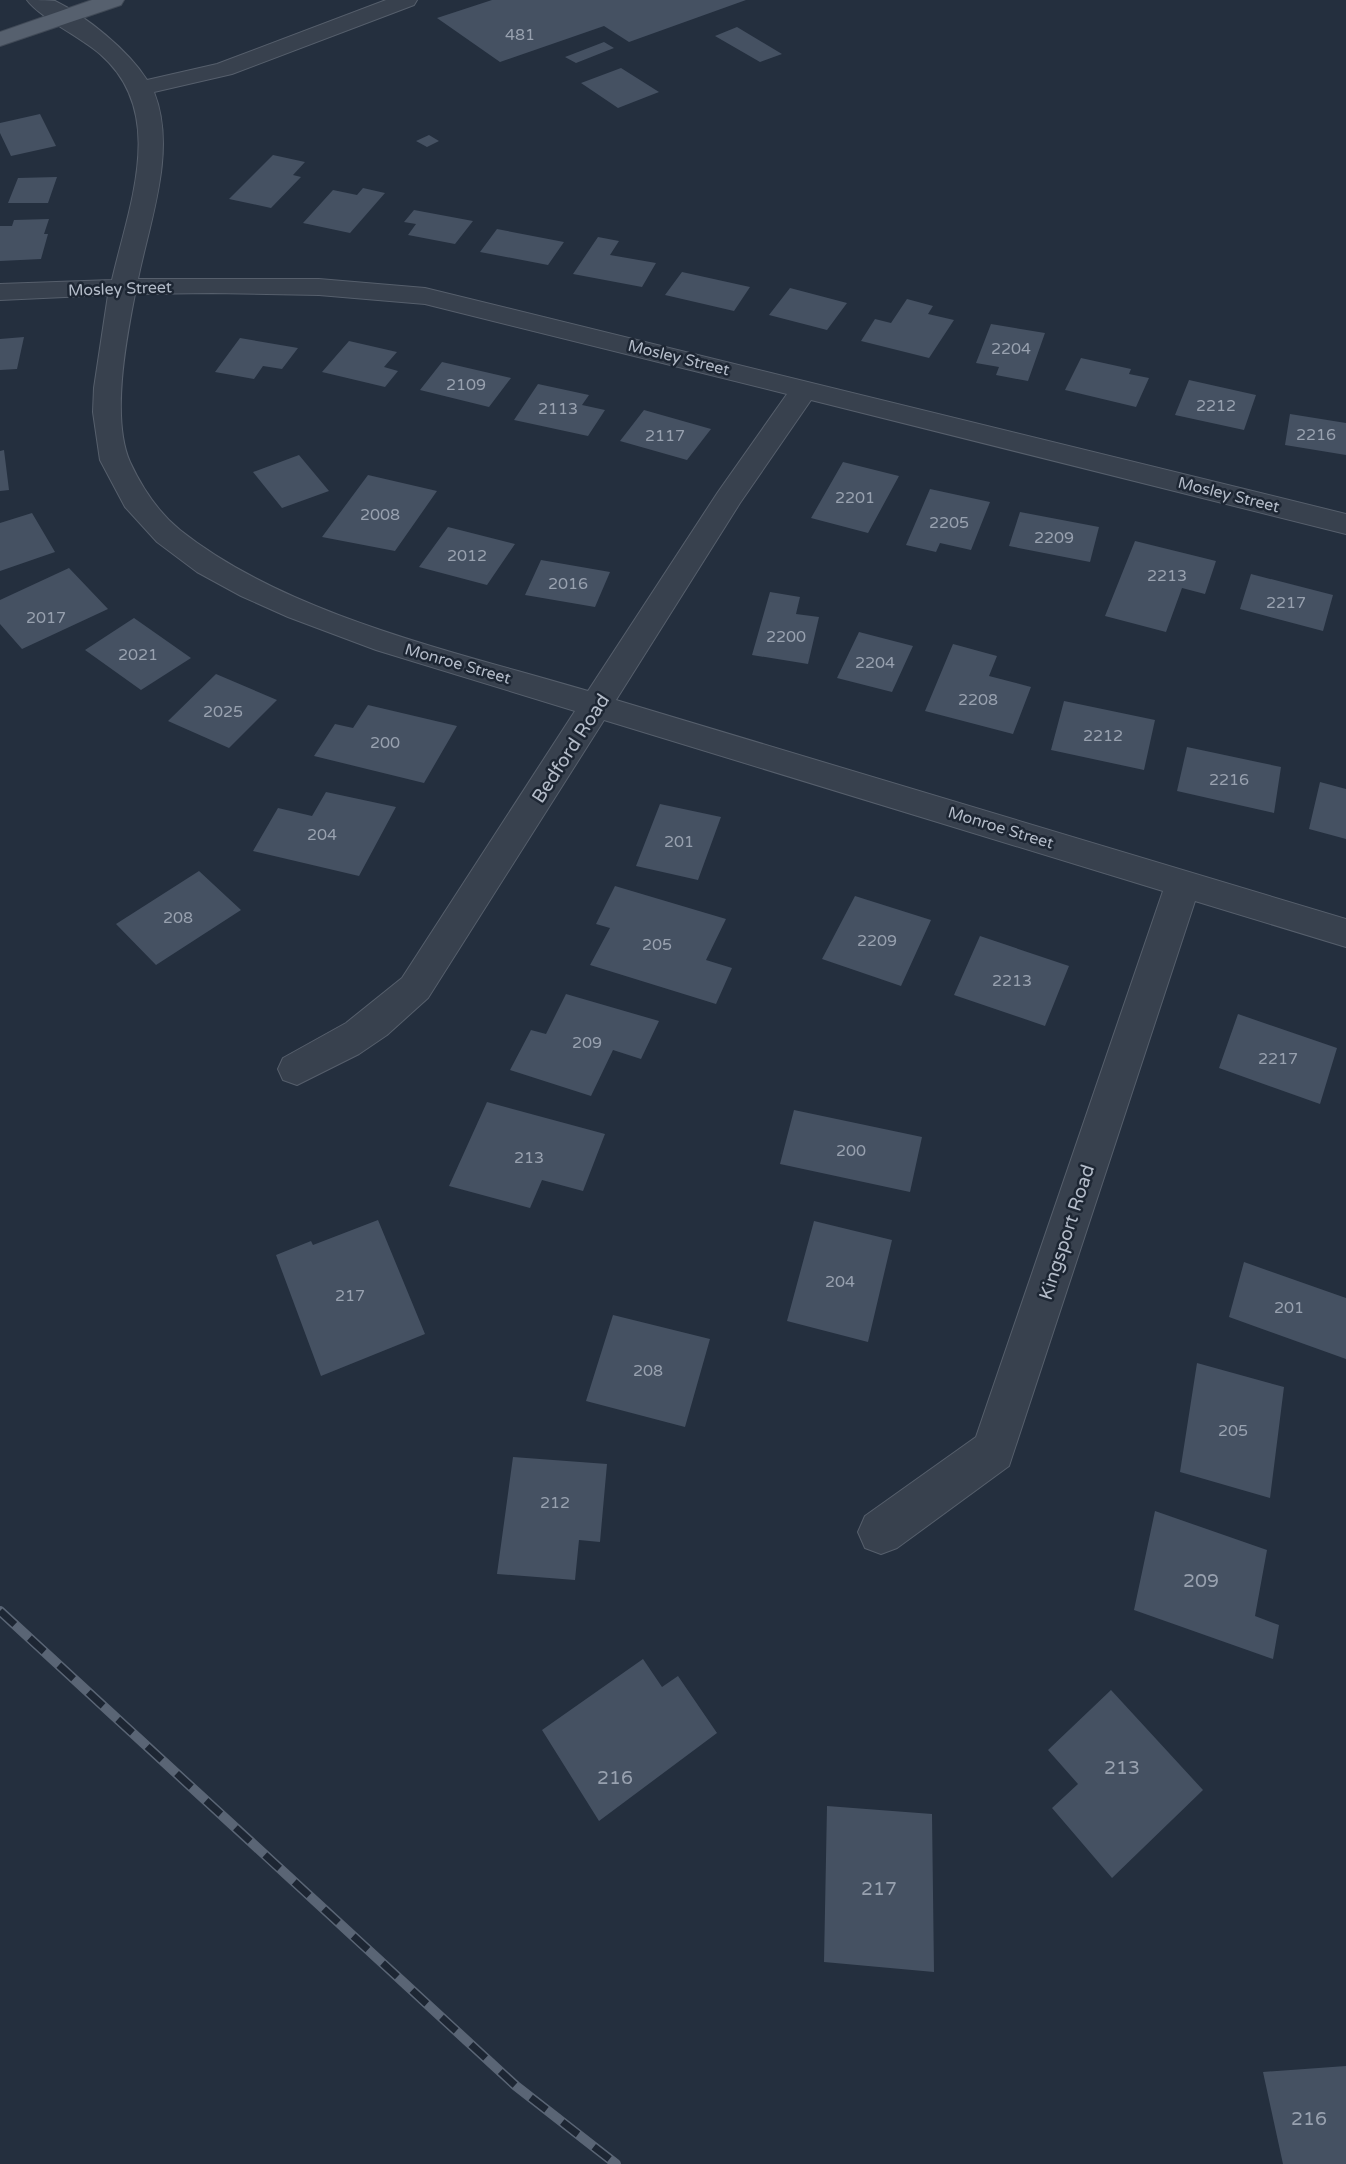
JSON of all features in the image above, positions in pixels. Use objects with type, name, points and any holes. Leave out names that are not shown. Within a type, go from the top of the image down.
[{"type":"main road","points":[[0,39],[50,9],[113,0]]},
{"type":"street","points":[[140,88],[224,69],[406,0]]},
{"type":"street","name":"Monroe Street","points":[[50,9],[109,50],[128,69],[149,107],[152,151],[112,349],[107,413],[110,442],[117,467],[129,491],[146,514],[168,536],[225,576],[320,618],[387,642],[1346,933]]},
{"type":"street","name":"Mosley Street","points":[[0,292],[315,286],[425,296],[1346,524]]},
{"type":"street","name":"Bedford Road","points":[[297,1069],[330,1054],[377,1024],[415,988],[728,499],[805,388]]},
{"type":"street","name":"Kingsport Road","points":[[881,1532],[993,1451],[1183,883]]},
{"type":"building","points":[[492,0],[746,0],[629,42],[604,26],[500,62],[437,18]]},
{"type":"building","points":[[737,27],[782,54],[760,62],[715,36]]},
{"type":"building","points":[[604,42],[614,48],[576,63],[565,57]]},
{"type":"building","points":[[621,68],[659,92],[618,108],[581,83]]},
{"type":"building","points":[[40,114],[56,146],[11,156],[0,133],[0,123]]},
{"type":"building","points":[[429,135],[439,141],[427,147],[416,141]]},
{"type":"building","points":[[273,155],[305,162],[293,175],[301,177],[271,208],[229,199]]},
{"type":"building","points":[[57,177],[48,203],[8,203],[18,178]]},
{"type":"building","points":[[363,188],[385,193],[350,233],[303,223],[333,190],[357,195]]},
{"type":"building","points":[[414,210],[473,221],[455,244],[408,235],[416,224],[404,222]]},
{"type":"building","points":[[49,219],[41,259],[0,261],[0,226],[12,226],[14,220]]},
{"type":"building","points":[[497,229],[564,242],[548,265],[480,252]]},
{"type":"building","points":[[598,237],[619,241],[610,255],[656,263],[642,287],[573,274]]},
{"type":"building","points":[[682,272],[750,287],[734,311],[665,295]]},
{"type":"building","points":[[790,288],[847,303],[827,330],[769,315]]},
{"type":"building","points":[[907,299],[933,306],[928,314],[954,320],[929,358],[861,341],[875,319],[891,323]]},
{"type":"building","points":[[991,324],[1045,333],[1028,381],[996,375],[999,367],[976,363]]},
{"type":"building","points":[[24,337],[17,369],[0,370],[0,339]]},
{"type":"building","points":[[240,338],[298,348],[282,369],[263,366],[254,379],[215,372]]},
{"type":"building","points":[[349,341],[397,352],[384,367],[398,371],[385,387],[322,372]]},
{"type":"building","points":[[1081,358],[1131,369],[1129,374],[1149,378],[1136,407],[1065,390]]},
{"type":"building","points":[[442,362],[511,378],[489,407],[420,390]]},
{"type":"building","points":[[1189,380],[1256,395],[1244,430],[1175,415]]},
{"type":"building","points":[[538,384],[589,395],[582,405],[605,410],[588,436],[514,420]]},
{"type":"building","points":[[644,410],[711,429],[687,460],[620,441]]},
{"type":"building","points":[[1290,414],[1346,423],[1346,455],[1285,445]]},
{"type":"building","points":[[4,450],[9,490],[0,491],[0,451]]},
{"type":"building","points":[[299,455],[329,491],[282,508],[253,472]]},
{"type":"building","points":[[843,462],[899,476],[868,533],[811,518]]},
{"type":"building","points":[[368,475],[437,491],[395,551],[322,537]]},
{"type":"building","points":[[930,489],[990,502],[971,550],[940,543],[936,552],[906,545]]},
{"type":"building","points":[[1020,512],[1099,527],[1090,562],[1009,546]]},
{"type":"building","points":[[32,513],[55,552],[0,571],[0,523]]},
{"type":"building","points":[[448,527],[515,544],[487,585],[419,567]]},
{"type":"building","points":[[1135,541],[1216,561],[1205,594],[1182,588],[1166,632],[1105,616]]},
{"type":"building","points":[[541,560],[610,572],[595,607],[525,595]]},
{"type":"building","points":[[69,568],[108,609],[22,649],[0,624],[0,600]]},
{"type":"building","points":[[1251,574],[1333,595],[1323,631],[1240,609]]},
{"type":"building","points":[[770,592],[800,597],[796,614],[819,617],[808,664],[752,655]]},
{"type":"building","points":[[134,618],[191,658],[141,690],[85,650]]},
{"type":"building","points":[[859,632],[913,646],[892,692],[837,678]]},
{"type":"building","points":[[953,644],[997,656],[989,676],[1031,687],[1013,734],[925,711]]},
{"type":"building","points":[[216,674],[277,700],[229,748],[168,721]]},
{"type":"building","points":[[1064,701],[1155,720],[1144,770],[1051,750]]},
{"type":"building","points":[[368,705],[457,726],[424,783],[314,756],[335,724],[353,728]]},
{"type":"building","points":[[1187,747],[1281,767],[1274,813],[1177,791]]},
{"type":"building","points":[[1320,782],[1346,789],[1346,839],[1309,829]]},
{"type":"building","points":[[326,792],[396,807],[359,876],[253,851],[278,808],[312,816]]},
{"type":"building","points":[[660,804],[721,817],[698,880],[636,866]]},
{"type":"building","points":[[199,871],[241,910],[156,965],[116,924]]},
{"type":"building","points":[[615,886],[726,919],[706,960],[732,968],[716,1004],[590,965],[610,928],[596,924]]},
{"type":"building","points":[[855,896],[931,920],[901,986],[822,959]]},
{"type":"building","points":[[980,936],[1069,966],[1045,1026],[954,995]]},
{"type":"building","points":[[566,994],[659,1021],[641,1059],[613,1050],[591,1096],[510,1070],[531,1030],[546,1034]]},
{"type":"building","points":[[1238,1014],[1337,1048],[1320,1104],[1219,1068]]},
{"type":"building","points":[[487,1102],[605,1134],[583,1191],[542,1180],[530,1208],[449,1186]]},
{"type":"building","points":[[794,1110],[922,1137],[910,1192],[780,1164]]},
{"type":"building","points":[[378,1220],[425,1334],[321,1376],[276,1255],[311,1241],[313,1245]]},
{"type":"building","points":[[814,1221],[892,1240],[868,1342],[787,1321]]},
{"type":"building","points":[[1244,1262],[1346,1298],[1346,1359],[1229,1317]]},
{"type":"building","points":[[613,1315],[710,1339],[685,1427],[586,1401]]},
{"type":"building","points":[[1197,1363],[1284,1387],[1270,1498],[1180,1472]]},
{"type":"building","points":[[513,1457],[607,1464],[600,1542],[579,1540],[575,1580],[497,1574]]},
{"type":"building","points":[[1155,1511],[1267,1550],[1255,1616],[1279,1625],[1273,1659],[1134,1610]]},
{"type":"building","points":[[643,1659],[662,1687],[678,1676],[717,1733],[599,1821],[542,1730]]},
{"type":"building","points":[[1111,1690],[1203,1790],[1112,1878],[1052,1808],[1078,1784],[1048,1750]]},
{"type":"building","points":[[827,1806],[932,1814],[934,1972],[824,1962]]},
{"type":"building","points":[[1346,2066],[1346,2164],[1283,2164],[1263,2072]]},
{"type":"railway","points":[[0,1611],[516,2086],[616,2164]]}]
